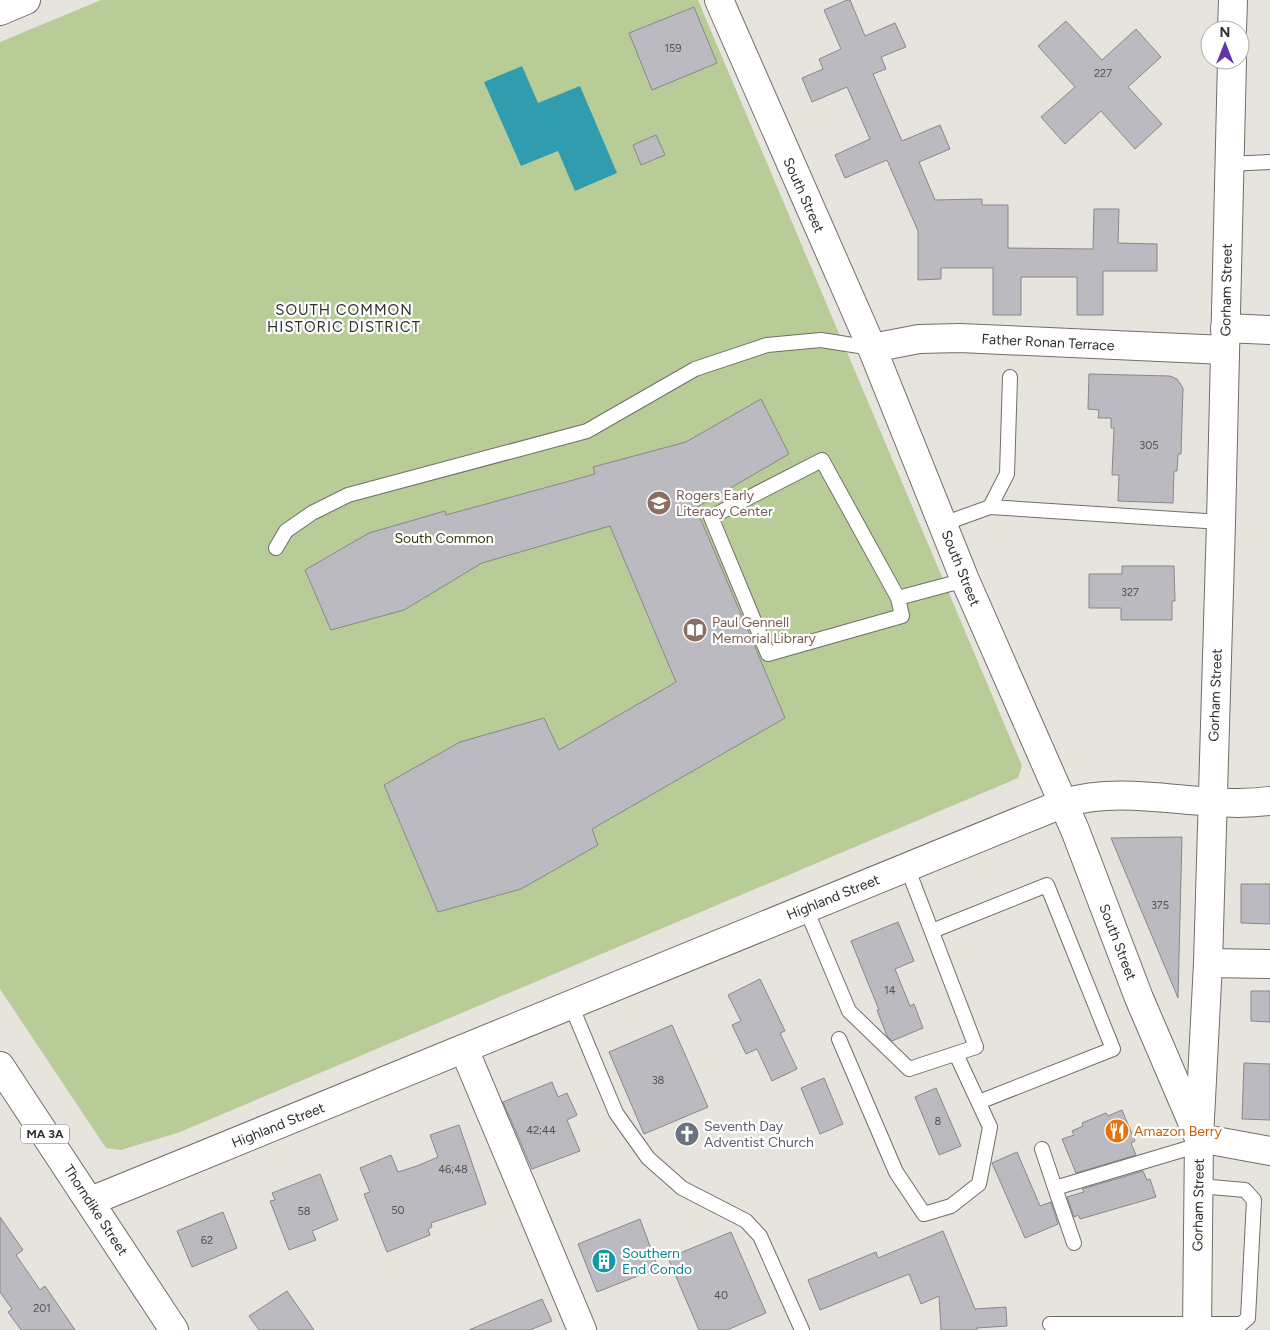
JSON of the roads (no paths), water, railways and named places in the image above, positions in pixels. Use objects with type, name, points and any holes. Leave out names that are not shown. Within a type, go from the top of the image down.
[{"type":"street","points":[[0,11],[26,0]]},
{"type":"street","name":"South Street","points":[[719,0],[872,348],[965,580],[1064,804],[1139,998],[1199,1142]]},
{"type":"street","points":[[1232,20],[1233,0]]},
{"type":"street","name":"Gorham Street","points":[[1197,1327],[1199,1142],[1208,963],[1232,70]]},
{"type":"street","name":"Father Ronan Terrace","points":[[872,348],[920,339],[1225,339],[1270,330]]},
{"type":"street","name":"Highland Street","points":[[91,1202],[1064,804],[1102,795],[1212,802],[1270,801]]},
{"type":"street","points":[[1208,963],[1270,964]]},
{"type":"street","points":[[464,1048],[582,1330]]},
{"type":"street","name":"Thorndike Street","points":[[2,1074],[91,1202],[174,1330]]},
{"type":"street","points":[[1199,1142],[1270,1151]]},
{"type":"lane","points":[[1229,164],[1270,162]]},
{"type":"lane","points":[[276,548],[286,531],[312,513],[348,495],[587,432],[704,366],[767,345],[821,340],[872,348]]},
{"type":"lane","points":[[990,507],[1007,474],[1010,377]]},
{"type":"lane","points":[[822,460],[898,598],[902,616],[768,654],[711,517],[822,460]]},
{"type":"lane","points":[[943,524],[990,507],[1221,522]]},
{"type":"lane","points":[[898,598],[965,580]]},
{"type":"lane","points":[[806,909],[849,1011],[909,1069],[976,1047],[907,867]]},
{"type":"lane","points":[[932,931],[1047,885],[1113,1048],[978,1102]]},
{"type":"lane","points":[[571,1005],[616,1114],[648,1158],[682,1188],[746,1221],[760,1236],[802,1330]]},
{"type":"lane","points":[[839,1038],[896,1172],[924,1214],[951,1206],[979,1184],[990,1127],[956,1054]]},
{"type":"lane","points":[[1055,1188],[1199,1142]]},
{"type":"lane","points":[[1042,1149],[1074,1243]]},
{"type":"lane","points":[[1050,1324],[1197,1327],[1241,1324],[1248,1318],[1254,1200],[1245,1190],[1199,1186]]},
{"type":"water","points":[[522,66],[538,103],[580,86],[617,173],[575,191],[558,151],[521,166],[484,82]]},
{"type":"place","name":"Rogers Early Literacy Center","points":[[659,503]]},
{"type":"place","name":"Paul Gennell Memorial Library","points":[[695,630]]},
{"type":"place","name":"Amazon Berry","points":[[1117,1131]]},
{"type":"place","name":"Seventh Day Adventist Church","points":[[687,1134]]},
{"type":"place","name":"Southern End Condo","points":[[604,1261]]},
{"type":"district","name":"SOUTH COMMON HISTORIC DISTRICT","points":[[344,318]]},
{"type":"park label","name":"South Common","points":[[444,538]]}]
